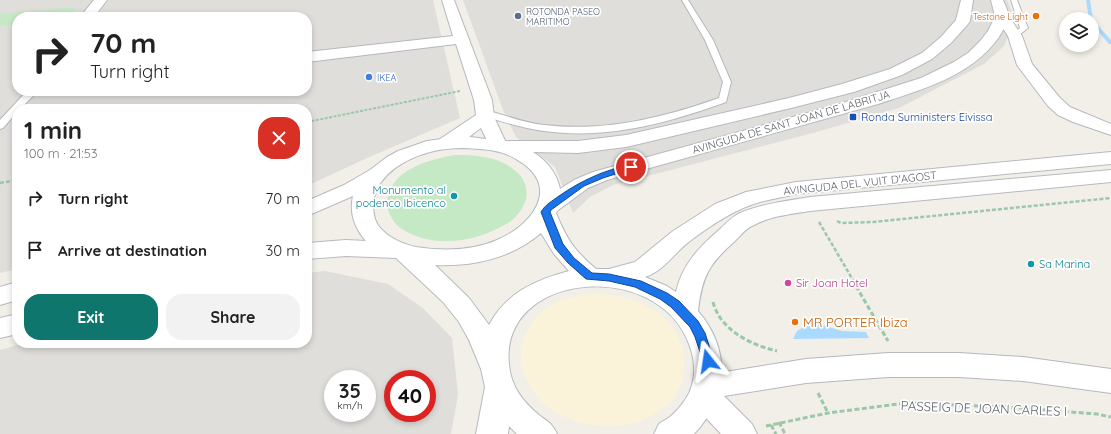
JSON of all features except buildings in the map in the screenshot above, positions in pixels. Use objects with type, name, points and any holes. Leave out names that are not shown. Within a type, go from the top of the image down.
[{"type":"street","points":[[91,12],[100,0]]},
{"type":"street","points":[[448,0],[478,88],[485,115],[501,146]]},
{"type":"street","name":"AVINGUDA DE SANT JOAN DE LABRITJA","points":[[501,146],[578,147],[626,141],[791,103],[848,88],[896,72],[927,56],[946,40],[963,21],[967,0]]},
{"type":"street","points":[[999,8],[1015,36],[1025,65],[1054,102],[1064,110],[1080,118],[1111,130]]},
{"type":"street","name":"AVINGUDA DE SANT JOAN DE LABRITJA","points":[[546,210],[581,184],[600,176],[890,95],[925,81],[954,68],[972,57],[995,32],[999,8]]},
{"type":"street","points":[[312,56],[460,33]]},
{"type":"street","points":[[447,143],[485,115]]},
{"type":"street","points":[[312,207],[351,189],[402,156],[416,150],[447,143],[480,142],[501,146],[525,155],[536,163],[545,173],[550,184],[551,196],[546,210],[538,223],[527,233],[513,241],[479,254],[441,258],[422,256],[402,251],[385,244],[373,235],[366,225],[362,214],[361,203],[364,192],[378,172]]},
{"type":"street","name":"AVINGUDA DEL VUIT D'AGOST","points":[[599,277],[643,269],[661,255],[680,236],[724,209],[753,197],[796,188],[1111,158]]},
{"type":"street","name":"AVINGUDA DEL VUIT D'AGOST","points":[[685,314],[691,277],[708,250],[744,221],[773,211],[810,204],[1111,176]]},
{"type":"street","points":[[546,210],[559,246],[571,261],[599,277]]},
{"type":"street","points":[[312,251],[346,248],[402,251],[437,280],[476,326],[507,402],[517,415],[541,434]]},
{"type":"street","points":[[492,434],[497,377],[494,348],[499,331],[508,316],[521,302],[552,284],[571,279],[599,277],[637,284],[651,289],[675,304],[685,314],[701,336],[705,348],[708,374],[705,392],[694,413],[679,428],[670,434]]},
{"type":"street","points":[[0,296],[12,292]]},
{"type":"street","points":[[0,328],[12,325]]},
{"type":"street","points":[[705,392],[806,371],[902,366],[960,365],[1023,369],[1111,381]]},
{"type":"street","points":[[705,392],[740,433]]},
{"type":"lane","points":[[485,115],[521,125],[552,129],[587,130],[642,124],[701,108],[724,100],[727,82],[709,40],[685,0]]},
{"type":"lane","points":[[1014,0],[1024,28],[1015,36]]},
{"type":"lane","points":[[19,104],[26,96]]},
{"type":"lane","points":[[0,126],[12,112]]},
{"type":"path","points":[[312,121],[478,88]]},
{"type":"path","points":[[0,183],[12,181]]},
{"type":"path","points":[[836,220],[841,223],[873,222],[1111,198]]},
{"type":"path","points":[[815,215],[902,366]]},
{"type":"path","points":[[713,296],[713,303],[722,321],[741,336],[768,350],[796,354],[806,371]]},
{"type":"path","name":"PASSEIG DE JOAN CARLES I","points":[[740,433],[779,422],[828,413],[906,403],[1006,407],[1111,416]]},
{"type":"path","points":[[779,422],[785,434]]},
{"type":"path","points":[[771,425],[776,434]]},
{"type":"shaded area","points":[[0,0],[433,0],[460,118],[312,184],[312,104],[12,104],[12,270],[0,273]]},
{"type":"shaded area","points":[[463,0],[1007,0],[1015,19],[1004,46],[984,64],[899,108],[813,133],[613,185],[590,197],[573,213],[555,167],[516,137],[503,110]]},
{"type":"shaded area","points":[[325,271],[388,284],[424,309],[452,338],[458,395],[451,434],[0,434],[0,350],[12,346],[12,348],[312,348],[312,272]]},
{"type":"green space","points":[[76,7],[72,12],[22,12]]},
{"type":"green space","points":[[12,13],[12,25],[0,26],[0,14]]},
{"type":"green space","points":[[454,155],[480,156],[497,160],[512,168],[519,174],[523,180],[527,192],[525,203],[519,213],[510,222],[494,230],[468,239],[454,241],[427,239],[414,235],[399,227],[391,217],[387,207],[388,196],[392,186],[398,178],[424,163]]},
{"type":"sand","points":[[596,293],[632,300],[643,304],[667,321],[676,332],[681,345],[684,358],[684,372],[680,386],[673,399],[651,416],[635,423],[617,426],[602,426],[567,418],[540,401],[527,381],[523,369],[521,357],[522,346],[526,334],[540,314],[561,300]]},
{"type":"water","points":[[812,322],[842,331],[866,332],[869,338],[793,339],[797,331]]},
{"type":"waterway","points":[[1088,0],[1090,12]]},
{"type":"waterway","points":[[1099,29],[1111,43]]},
{"type":"place","name":"ROTONDA PASEO MARITIMO","points":[[518,16]]},
{"type":"place","name":"Testone Light","points":[[1036,16]]},
{"type":"place","name":"IKEA","points":[[369,77]]},
{"type":"place","name":"Ronda Suministers Eivissa","points":[[853,117]]},
{"type":"place","name":"Monumento al podenco Ibicenco","points":[[454,196]]},
{"type":"place","name":"Sa Marina","points":[[1031,264]]},
{"type":"place","name":"Sir Joan Hotel","points":[[788,283]]},
{"type":"place","name":"MR PORTER Ibiza","points":[[795,322]]},
{"type":"route","points":[[631,167],[600,176],[581,184],[547,208],[545,212],[551,230],[559,246],[571,261],[590,277],[623,280],[637,284],[651,289],[675,304],[694,324],[701,336],[708,361]]}]
